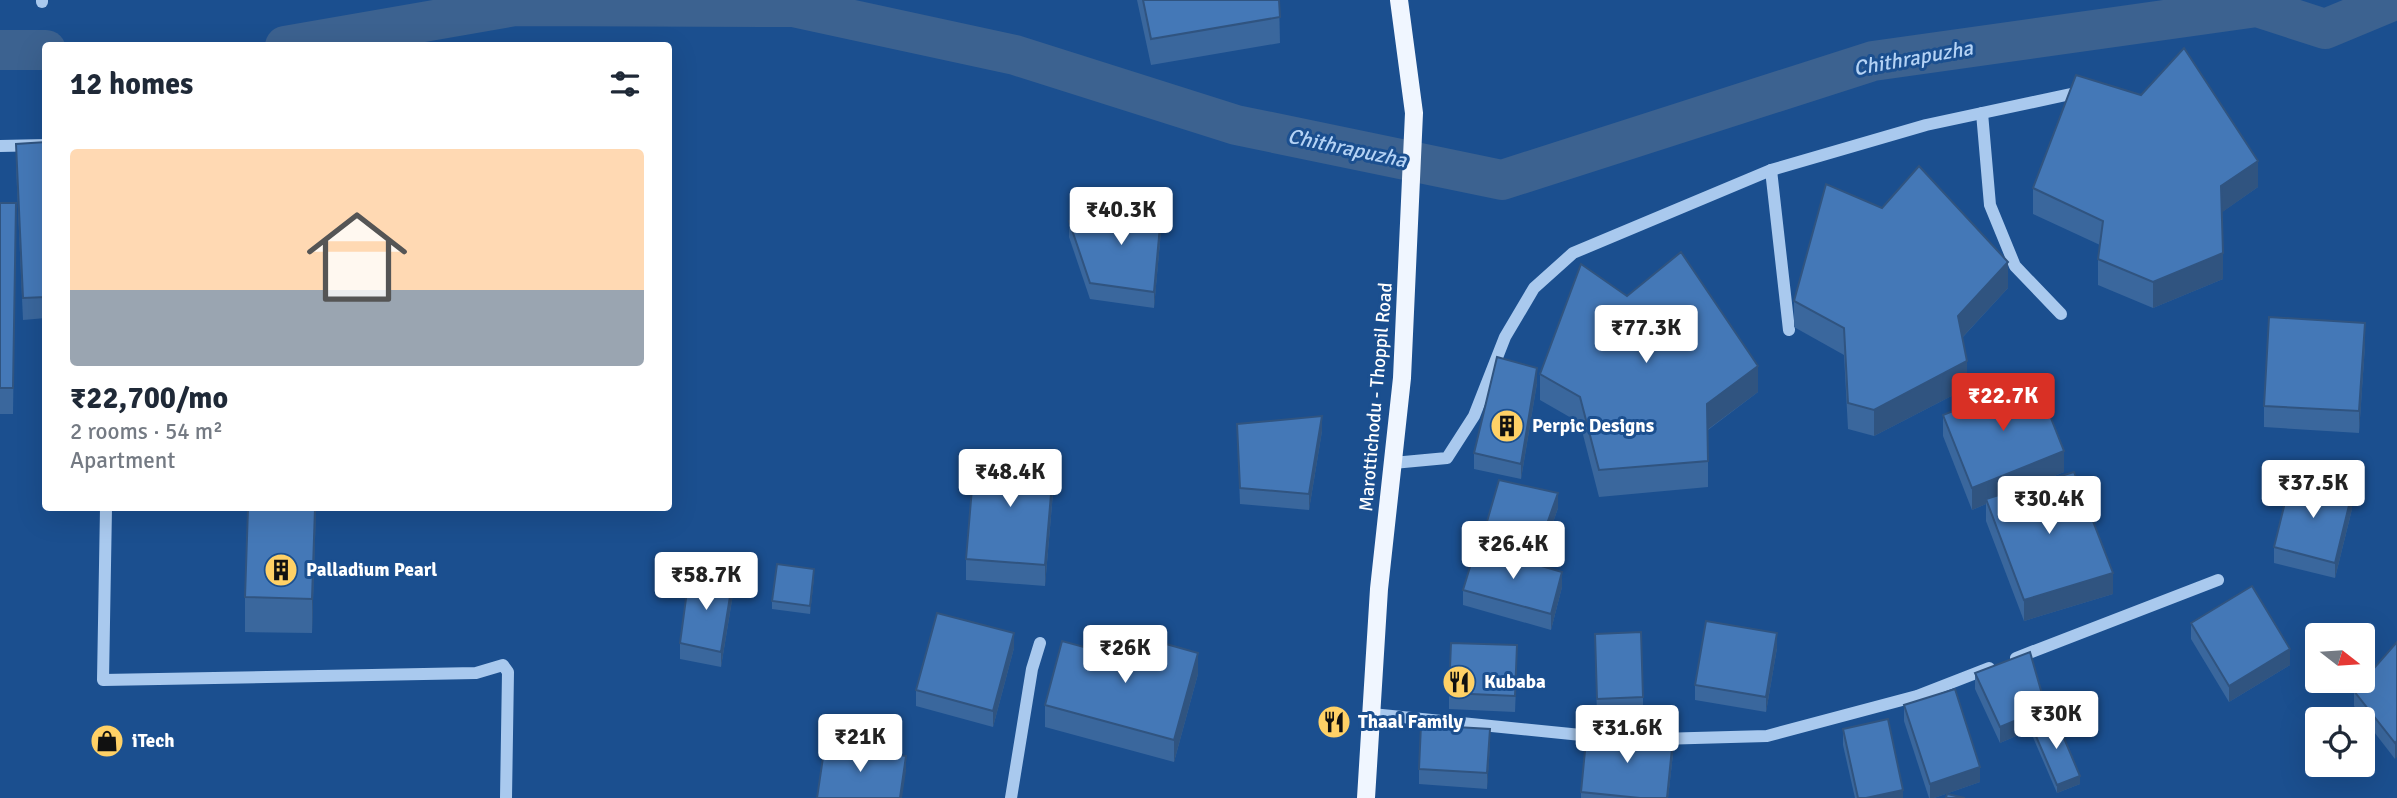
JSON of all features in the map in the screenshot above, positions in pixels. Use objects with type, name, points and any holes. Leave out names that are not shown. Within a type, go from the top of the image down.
[{"type":"main road","name":"Marottichodu - Thoppil Road","points":[[1366,798],[1379,589],[1402,378],[1414,113],[1399,0]]},
{"type":"street","points":[[1393,463],[1447,457],[1474,416],[1505,337],[1534,288],[1573,253],[1771,170],[1926,125],[2080,92]]},
{"type":"street","points":[[1982,113],[1990,205],[2015,266],[2062,314]]},
{"type":"street","points":[[0,146],[42,145]]},
{"type":"street","points":[[1771,170],[1789,330]]},
{"type":"street","points":[[106,511],[103,680],[475,673],[503,665],[508,672],[506,798]]},
{"type":"street","points":[[1648,739],[1767,736],[1917,696],[2218,580]]},
{"type":"street","points":[[1011,798],[1032,669],[1040,643]]},
{"type":"street","points":[[1371,714],[1607,738]]},
{"type":"building","points":[[1143,0],[1279,0],[1280,17],[1151,39]]},
{"type":"building","points":[[2184,48],[2258,161],[2221,186],[2223,253],[2153,282],[2098,259],[2103,221],[2033,188],[2076,75],[2141,95]]},
{"type":"building","points":[[42,142],[42,297],[23,298],[16,144]]},
{"type":"building","points":[[1919,166],[2008,262],[1958,316],[1967,361],[1874,410],[1848,403],[1844,328],[1794,301],[1826,184],[1882,208]]},
{"type":"building","points":[[0,203],[16,203],[13,388],[0,388]]},
{"type":"building","points":[[1162,204],[1154,292],[1090,283],[1069,221]]},
{"type":"building","points":[[1681,252],[1758,366],[1707,404],[1708,461],[1599,470],[1580,397],[1540,374],[1581,264],[1627,296]]},
{"type":"building","points":[[2269,317],[2365,323],[2359,411],[2264,406]]},
{"type":"building","name":"Perpic Designs","points":[[1497,357],[1537,368],[1521,464],[1474,453]]},
{"type":"building","points":[[2035,378],[2064,451],[1972,488],[1943,415]]},
{"type":"building","points":[[1322,416],[1309,494],[1240,488],[1237,424]]},
{"type":"building","points":[[975,453],[1054,459],[1045,565],[966,559]]},
{"type":"building","points":[[2074,472],[2113,573],[2024,600],[1986,499]]},
{"type":"building","points":[[2291,478],[2352,493],[2335,563],[2274,547]]},
{"type":"building","points":[[1499,480],[1558,493],[1548,521],[1534,545],[1482,539]]},
{"type":"building","name":"Palladium Pearl","points":[[248,511],[315,511],[312,599],[245,597]]},
{"type":"building","points":[[1476,547],[1562,572],[1551,614],[1463,590]]},
{"type":"building","points":[[777,564],[814,569],[810,606],[772,601]]},
{"type":"building","points":[[689,576],[733,578],[721,652],[680,643]]},
{"type":"building","points":[[2252,586],[2290,649],[2229,686],[2191,623]]},
{"type":"building","points":[[937,613],[1014,633],[993,711],[916,690]]},
{"type":"building","points":[[1706,621],[1777,633],[1766,697],[1695,685]]},
{"type":"building","points":[[1641,632],[1643,697],[1597,699],[1595,634]]},
{"type":"building","points":[[1134,635],[1198,653],[1174,740],[1045,705],[1062,641],[1128,659]]},
{"type":"building","points":[[2397,642],[2395,743],[2375,718],[2375,707],[2367,707],[2356,693],[2375,693],[2375,667]]},
{"type":"building","points":[[1451,643],[1517,645],[1515,696],[1449,693]]},
{"type":"building","points":[[2030,652],[2046,708],[2000,727],[1975,673]]},
{"type":"building","points":[[1955,689],[1980,767],[1930,784],[1904,705]]},
{"type":"building","points":[[2055,717],[2080,776],[2057,785],[2032,727]]},
{"type":"building","points":[[1888,719],[1903,790],[1858,798],[1843,729]]},
{"type":"building","points":[[1421,725],[1490,729],[1487,773],[1419,769]]},
{"type":"building","points":[[1587,730],[1673,738],[1667,798],[1581,792]]},
{"type":"building","points":[[825,744],[906,756],[900,798],[817,798]]},
{"type":"building","points":[[1947,794],[1965,798],[1946,798]]},
{"type":"waterway","name":"Chithrapuzha","points":[[308,42],[515,6],[793,7],[1015,55],[1236,125],[1502,180],[1873,61],[2257,7],[2325,29],[2395,0]]},
{"type":"waterway","name":"Chithrapuzha","points":[[0,50],[42,50]]},
{"type":"place","name":"Perpic Designs","points":[[1507,426]]},
{"type":"place","name":"Palladium Pearl","points":[[281,570]]},
{"type":"place","name":"Kubaba","points":[[1459,682]]},
{"type":"place","name":"Thaal Family","points":[[1334,722]]},
{"type":"place","name":"iTech","points":[[107,741]]}]
